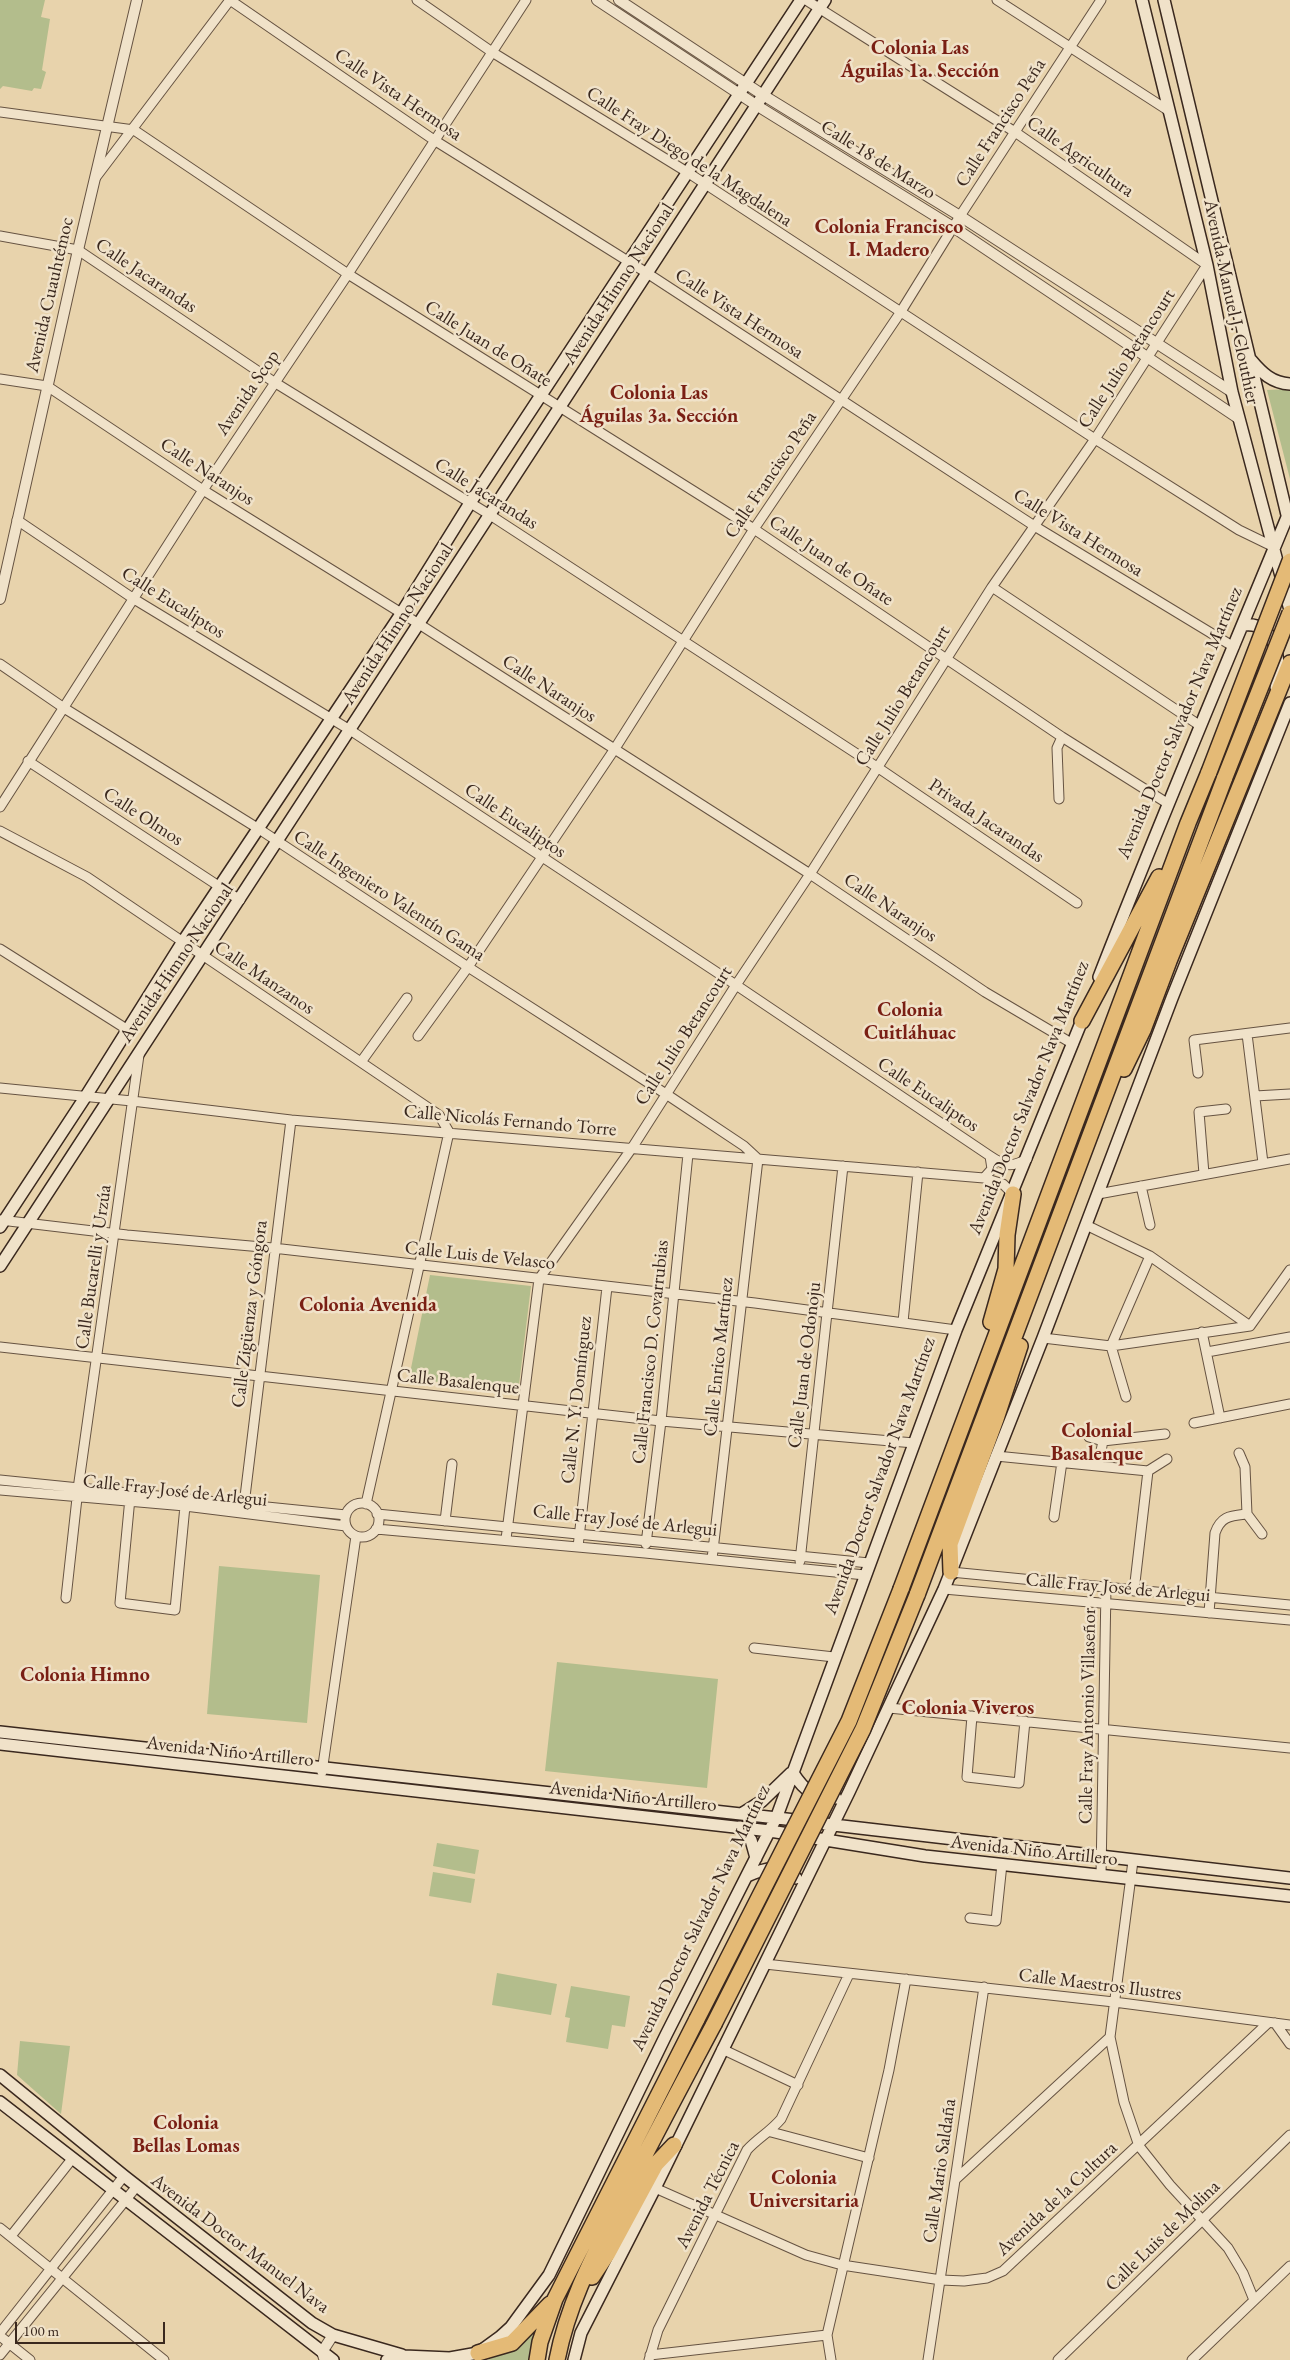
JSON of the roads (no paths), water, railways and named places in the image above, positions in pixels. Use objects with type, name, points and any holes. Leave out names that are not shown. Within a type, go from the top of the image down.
[{"type":"highway","name":"Avenida Doctor Salvador Nava Martínez","points":[[537,2360],[540,2342],[555,2299],[622,2163],[849,1722],[902,1589],[1188,823],[1290,561]]},
{"type":"highway","points":[[557,2360],[561,2338],[572,2305],[632,2178],[714,2024],[863,1729],[917,1596],[1085,1146],[1225,777],[1290,612]]},
{"type":"highway","points":[[1085,1146],[1143,1030],[1169,961],[1290,663]]},
{"type":"highway","points":[[1082,1021],[1188,823]]},
{"type":"highway","points":[[973,1395],[985,1341],[1006,1269],[1007,1235],[1013,1194]]},
{"type":"highway","points":[[951,1572],[950,1544],[1014,1370],[1032,1289]]},
{"type":"highway","points":[[572,2305],[608,2253],[656,2164],[674,2145]]},
{"type":"highway","points":[[478,2353],[512,2343],[555,2299]]},
{"type":"main road","name":"Avenida Himno Nacional","points":[[1,1223],[86,1096],[182,942],[259,829],[330,718],[402,614],[470,503],[801,0]]},
{"type":"main road","name":"Avenida Manuel J. Clouthier","points":[[1142,0],[1206,265],[1238,418],[1274,548],[1286,584],[1290,612]]},
{"type":"main road","name":"Avenida Manuel J. Clouthier","points":[[1164,0],[1249,357],[1289,513],[1290,530]]},
{"type":"main road","name":"Avenida Himno Nacional","points":[[0,1266],[822,5]]},
{"type":"main road","points":[[1206,265],[1227,265]]},
{"type":"main road","points":[[1249,357],[1264,375],[1274,381],[1290,384]]},
{"type":"main road","name":"Avenida Doctor Salvador Nava Martínez","points":[[404,2356],[450,2358],[478,2353],[500,2337],[511,2326],[549,2275],[666,2035],[770,1831],[956,1330],[1013,1194],[1167,803],[1199,725],[1244,625],[1289,513]]},
{"type":"main road","points":[[1244,625],[1254,624],[1266,629],[1278,659],[1278,678],[1268,715]]},
{"type":"main road","points":[[574,2360],[581,2333],[655,2188],[674,2145],[890,1708],[944,1589],[1043,1338],[1225,862],[1290,703]]},
{"type":"main road","points":[[1203,878],[1225,862]]},
{"type":"main road","points":[[1169,961],[1172,998]]},
{"type":"main road","name":"Avenida Niño Artillero","points":[[0,1732],[321,1774],[514,1802],[770,1831],[925,1856],[1290,1896]]},
{"type":"main road","name":"Avenida Niño Artillero","points":[[0,1744],[321,1774],[516,1789],[777,1816],[832,1825],[1290,1878]]},
{"type":"main road","points":[[743,1813],[777,1788],[794,1770],[802,1788],[820,1796],[837,1798],[849,1792]]},
{"type":"main road","points":[[514,1802],[516,1789]]},
{"type":"main road","points":[[740,1827],[751,1840],[756,1858]]},
{"type":"main road","points":[[747,1876],[764,1868],[780,1868],[803,1884]]},
{"type":"main road","name":"Avenida Doctor Manuel Nava","points":[[0,2075],[124,2176],[312,2323],[333,2334],[404,2356]]},
{"type":"main road","name":"Avenida Doctor Manuel Nava","points":[[0,2102],[72,2159],[114,2189],[323,2356],[332,2360]]},
{"type":"main road","points":[[388,2360],[404,2356]]},
{"type":"street","name":"Avenida Cuauhtémoc","points":[[0,599],[78,250],[137,0]]},
{"type":"street","points":[[96,178],[230,0]]},
{"type":"street","name":"Calle Vista Hermosa","points":[[230,0],[434,140],[647,273],[1036,527],[1234,647]]},
{"type":"street","name":"Calle Fray Diego de la Magdalena","points":[[417,0],[492,52],[687,172],[704,185],[1095,439],[1239,530],[1274,548]]},
{"type":"street","name":"Avenida Scop","points":[[0,807],[203,490],[348,274],[526,0]]},
{"type":"street","name":"Calle 18 de Marzo","points":[[598,0],[742,88]]},
{"type":"street","name":"Calle 18 de Marzo","points":[[619,0],[742,88],[1238,418]]},
{"type":"street","name":"Calle Agricultura","points":[[806,0],[822,5],[1015,132],[1206,265]]},
{"type":"street","points":[[997,0],[1169,111]]},
{"type":"street","name":"Calle Francisco Peña","points":[[418,1036],[468,967],[614,750],[754,529],[840,399],[900,313],[960,216],[1101,0]]},
{"type":"street","name":"Calle 18 de Marzo","points":[[760,100],[960,216],[1232,392]]},
{"type":"street","name":"Calle Juan de Oñate","points":[[0,112],[134,130],[348,274],[754,529],[1062,737],[1167,803]]},
{"type":"street","points":[[0,236],[78,250]]},
{"type":"street","name":"Calle Jacarandas","points":[[78,250],[274,382],[490,515],[877,767]]},
{"type":"street","name":"Calle Julio Betancourt","points":[[539,1279],[632,1148],[736,985],[810,874],[992,587],[1036,527],[1095,439],[1206,265]]},
{"type":"street","name":"Calle Naranjos","points":[[0,379],[47,386],[203,490],[419,624],[810,874],[985,992],[1073,1044]]},
{"type":"street","name":"Calle Eucaliptos","points":[[17,520],[134,599],[350,730],[736,985],[990,1156],[1009,1166],[1014,1166],[1027,1159]]},
{"type":"street","points":[[992,587],[1199,725]]},
{"type":"street","name":"Calle Ingeniero Valentín Gama","points":[[0,664],[64,708],[259,829],[468,967],[666,1094],[744,1146],[758,1159]]},
{"type":"street","points":[[1059,799],[1057,748],[1062,737]]},
{"type":"street","name":"Calle Olmos","points":[[28,761],[240,900]]},
{"type":"street","name":"Privada Jacarandas","points":[[877,767],[1077,903]]},
{"type":"street","name":"Calle Manzanos","points":[[0,831],[87,877],[439,1115],[448,1132]]},
{"type":"street","points":[[0,949],[128,1030]]},
{"type":"street","points":[[361,1062],[407,998]]},
{"type":"street","points":[[1198,1073],[1194,1040],[1290,1028]]},
{"type":"street","points":[[1247,1034],[1263,1163]]},
{"type":"street","name":"Calle Bucarelli y Urzúa","points":[[66,1598],[78,1493],[140,1049]]},
{"type":"street","name":"Calle Nicolás Fernando Torre","points":[[0,1088],[132,1100],[291,1120],[984,1178],[1003,1184],[1013,1194]]},
{"type":"street","points":[[1256,1096],[1290,1094]]},
{"type":"street","points":[[1204,1174],[1199,1112],[1226,1109]]},
{"type":"street","name":"Calle Zigüenza y Góngora","points":[[243,1509],[273,1248],[291,1120]]},
{"type":"street","points":[[366,1504],[420,1266],[448,1132]]},
{"type":"street","name":"Calle Francisco D. Covarrubias","points":[[645,1552],[661,1421],[688,1154]]},
{"type":"street","name":"Calle Eucaliptos","points":[[984,1178],[992,1169],[990,1156]]},
{"type":"street","name":"Calle Enrico Martínez","points":[[712,1559],[758,1159]]},
{"type":"street","points":[[1098,1194],[1290,1159]]},
{"type":"street","name":"Calle Juan de Odonoju","points":[[799,1568],[844,1166]]},
{"type":"street","points":[[903,1322],[918,1172]]},
{"type":"street","points":[[1141,1186],[1150,1225]]},
{"type":"street","name":"Calle Luis de Velasco","points":[[1,1223],[28,1223],[115,1234],[273,1248],[741,1302],[956,1330]]},
{"type":"street","points":[[1086,1225],[1150,1256],[1250,1326]]},
{"type":"street","points":[[1126,1397],[1111,1346],[1150,1256]]},
{"type":"street","points":[[1043,1338],[1111,1346],[1250,1326],[1290,1270]]},
{"type":"street","points":[[506,1539],[539,1279]]},
{"type":"street","name":"Calle N. Y. Domínguez","points":[[578,1547],[607,1287]]},
{"type":"street","points":[[1202,1332],[1220,1418]]},
{"type":"street","points":[[1207,1352],[1290,1337]]},
{"type":"street","name":"Calle Basalenque","points":[[0,1347],[98,1356],[258,1376],[661,1421],[914,1443]]},
{"type":"street","points":[[1194,1423],[1290,1404]]},
{"type":"street","points":[[1089,1437],[1103,1441],[1164,1434]]},
{"type":"street","points":[[1098,1466],[1103,1441]]},
{"type":"street","points":[[1238,1453],[1245,1467],[1247,1514],[1262,1534]]},
{"type":"street","points":[[996,1456],[1148,1471],[1167,1459]]},
{"type":"street","points":[[1054,1517],[1062,1462]]},
{"type":"street","points":[[445,1521],[452,1464]]},
{"type":"street","points":[[1134,1591],[1148,1471]]},
{"type":"street","name":"Calle Fray José de Arlegui","points":[[0,1480],[78,1493],[186,1506],[346,1515]]},
{"type":"street","name":"Calle Fray José de Arlegui","points":[[0,1490],[78,1493]]},
{"type":"street","points":[[130,1499],[120,1603],[175,1610],[186,1506]]},
{"type":"street","name":"Calle Fray José de Arlegui","points":[[130,1499],[243,1509],[346,1526]]},
{"type":"street","points":[[356,1504],[366,1504],[377,1514],[376,1529],[368,1536],[356,1536],[346,1526],[346,1515],[356,1504]]},
{"type":"street","name":"Calle Fray José de Arlegui","points":[[377,1514],[869,1563]]},
{"type":"street","points":[[1209,1613],[1215,1533],[1218,1523],[1225,1517],[1247,1514]]},
{"type":"street","name":"Calle Fray José de Arlegui","points":[[376,1529],[645,1552],[865,1576]]},
{"type":"street","points":[[321,1774],[356,1536]]},
{"type":"street","name":"Calle Fray José de Arlegui","points":[[951,1572],[1290,1605]]},
{"type":"street","name":"Calle Fray Antonio Villaseñor","points":[[1101,1875],[1106,1588]]},
{"type":"street","name":"Calle Fray José de Arlegui","points":[[944,1589],[1290,1620]]},
{"type":"street","points":[[754,1648],[834,1657]]},
{"type":"street","points":[[890,1708],[1290,1748]]},
{"type":"street","points":[[972,1716],[967,1777],[1019,1783],[1025,1720]]},
{"type":"street","points":[[1132,1861],[1110,2037],[1122,2094],[1139,2146],[1170,2185],[1228,2248],[1243,2273],[1254,2300]]},
{"type":"street","points":[[970,1918],[996,1921],[1002,1864]]},
{"type":"street","name":"Calle Maestros Ilustres","points":[[765,1964],[1114,2002],[1290,2025]]},
{"type":"street","name":"Avenida Técnica","points":[[650,2358],[658,2330],[747,2150],[755,2141],[770,2132],[781,2119],[849,1974]]},
{"type":"street","points":[[831,2360],[827,2335],[842,2265],[890,2070],[906,1980]]},
{"type":"street","name":"Calle Mario Saldaña","points":[[928,2360],[984,1987]]},
{"type":"street","points":[[1271,2023],[1290,2044]]},
{"type":"street","name":"Avenida de la Cultura","points":[[655,2188],[806,2255],[842,2265],[941,2280],[964,2281],[987,2278],[1003,2271],[1271,2023]]},
{"type":"street","points":[[956,2179],[1110,2037]]},
{"type":"street","points":[[722,2049],[798,2085]]},
{"type":"street","points":[[770,2132],[869,2158]]},
{"type":"street","name":"Calle Luis de Molina","points":[[1058,2360],[1290,2135]]},
{"type":"street","points":[[11,2236],[72,2159]]},
{"type":"street","points":[[30,2360],[0,2334],[124,2176]]},
{"type":"street","points":[[0,2355],[137,2186]]},
{"type":"street","points":[[0,2228],[164,2360]]},
{"type":"street","points":[[1192,2360],[1290,2266]]},
{"type":"street","points":[[323,2356],[333,2334]]},
{"type":"street","points":[[650,2358],[827,2335]]},
{"type":"district","name":"Colonia Las Águilas 1a. Sección","points":[[920,60]]},
{"type":"district","name":"Colonia Francisco I. Madero","points":[[889,240]]},
{"type":"district","name":"Colonia Las Águilas 3a. Sección","points":[[659,406]]},
{"type":"district","name":"Colonia Cuitláhuac","points":[[910,1022]]},
{"type":"district","name":"Colonia Avenida","points":[[368,1306]]},
{"type":"district","name":"Colonial Basalenque","points":[[1097,1444]]},
{"type":"district","name":"Colonia Himno","points":[[85,1676]]},
{"type":"district","name":"Colonia Viveros","points":[[968,1709]]},
{"type":"district","name":"Colonia Bellas Lomas","points":[[186,2136]]},
{"type":"district","name":"Colonia Universitaria","points":[[804,2190]]}]
